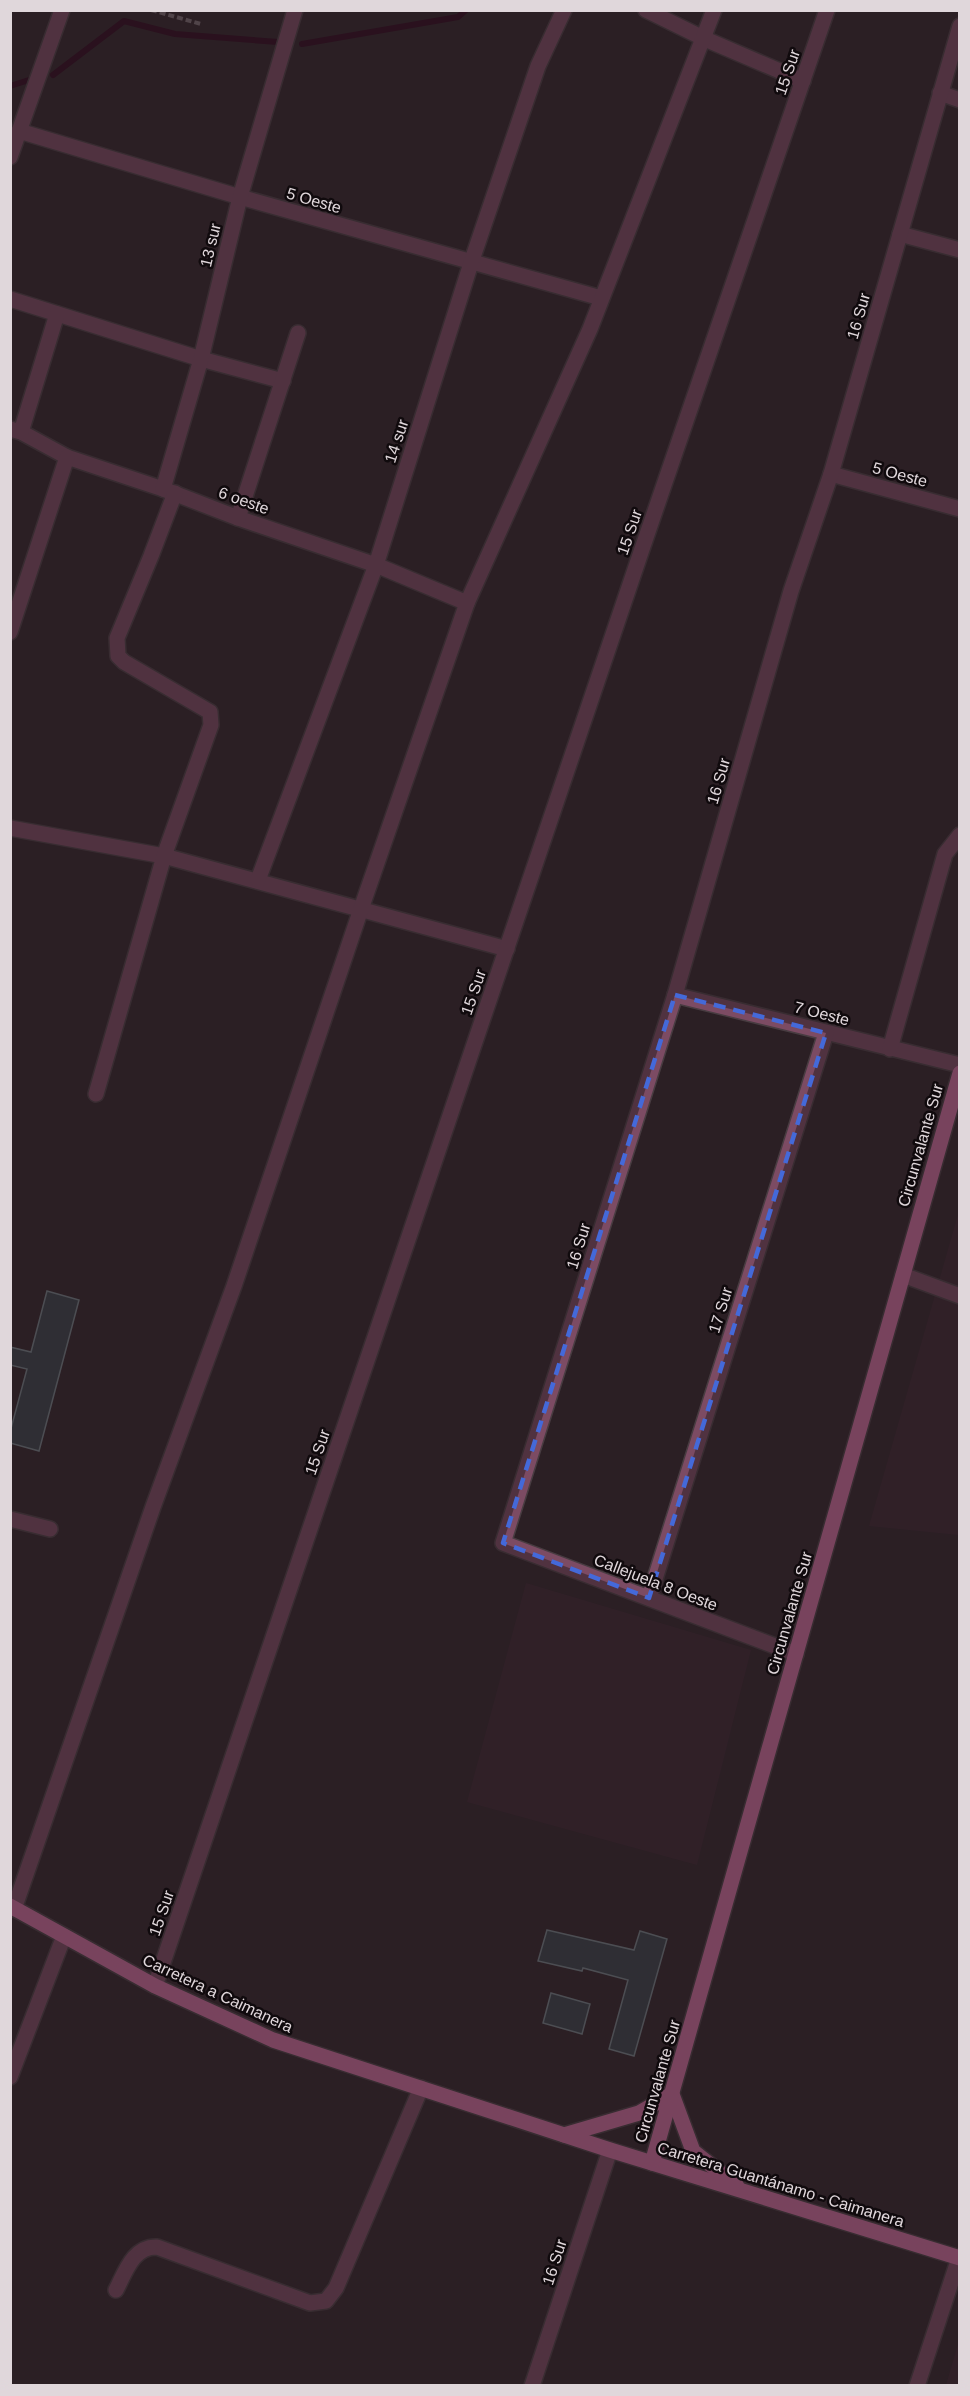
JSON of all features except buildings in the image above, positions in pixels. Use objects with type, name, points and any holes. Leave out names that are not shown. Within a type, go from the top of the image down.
[{"type":"main road","name":"Circunvalante Sur","points":[[652,2163],[960,1073]]},
{"type":"main road","name":"Carretera a Caimanera","points":[[12,1907],[155,1986],[273,2040],[421,2088]]},
{"type":"main road","name":"Carretera Guantánamo - Caimanera","points":[[421,2088],[610,2150],[959,2258]]},
{"type":"main road","points":[[564,2135],[639,2113],[672,2094],[693,2151],[744,2192]]},
{"type":"street","points":[[10,157],[62,10]]},
{"type":"street","name":"13 sur","points":[[164,856],[212,725],[210,712],[124,662],[118,657],[117,638],[169,491],[240,197],[295,10]]},
{"type":"street","name":"14 sur","points":[[258,880],[376,565],[471,263],[538,66],[564,10]]},
{"type":"street","points":[[646,10],[705,39],[803,81]]},
{"type":"street","points":[[12,1907],[153,1507],[234,1286],[467,603],[591,329],[601,298],[705,39],[714,10]]},
{"type":"street","name":"15 Sur","points":[[155,1986],[827,10]]},
{"type":"street","name":"16 Sur","points":[[503,1543],[675,995],[791,591],[831,474],[960,26]]},
{"type":"street","points":[[940,93],[960,100]]},
{"type":"street","name":"5 Oeste","points":[[19,131],[240,197],[601,298]]},
{"type":"street","points":[[900,234],[960,250]]},
{"type":"street","points":[[10,299],[201,359],[283,381]]},
{"type":"street","points":[[16,431],[57,314]]},
{"type":"street","points":[[238,518],[298,333]]},
{"type":"street","name":"6 oeste","points":[[16,431],[67,457],[376,565],[467,603]]},
{"type":"street","points":[[10,632],[67,457]]},
{"type":"street","name":"5 Oeste","points":[[831,474],[960,509]]},
{"type":"street","points":[[10,828],[164,856],[507,949]]},
{"type":"street","points":[[890,1049],[945,854],[960,835]]},
{"type":"street","points":[[96,1094],[164,856]]},
{"type":"street","name":"7 Oeste","points":[[675,995],[960,1065]]},
{"type":"street","name":"17 Sur","points":[[649,1598],[826,1033]]},
{"type":"street","points":[[903,1275],[960,1296]]},
{"type":"street","points":[[10,1519],[50,1529]]},
{"type":"street","name":"Callejuela 8 Oeste","points":[[503,1543],[796,1654]]},
{"type":"street","points":[[10,2077],[64,1936]]},
{"type":"street","points":[[116,2290],[135,2256],[148,2247],[157,2247],[310,2303],[326,2301],[336,2288],[421,2088]]},
{"type":"street","name":"16 Sur","points":[[532,2385],[610,2150]]},
{"type":"street","points":[[917,2385],[959,2258]]},
{"type":"path","points":[[151,10],[201,24]]},
{"type":"highlighted area","points":[[675,995],[826,1033],[649,1598],[503,1543]]},
{"type":"shaded area","points":[[959,1211],[959,1535],[869,1526]]},
{"type":"shaded area","points":[[526,1583],[751,1650],[697,1865],[467,1802]]},
{"type":"shaded area","points":[[959,2341],[959,2385],[946,2385]]},
{"type":"waterway","points":[[302,44],[458,17],[466,10]]},
{"type":"waterway","points":[[53,75],[124,21],[175,34],[278,42]]},
{"type":"waterway","points":[[10,86],[29,80]]}]
